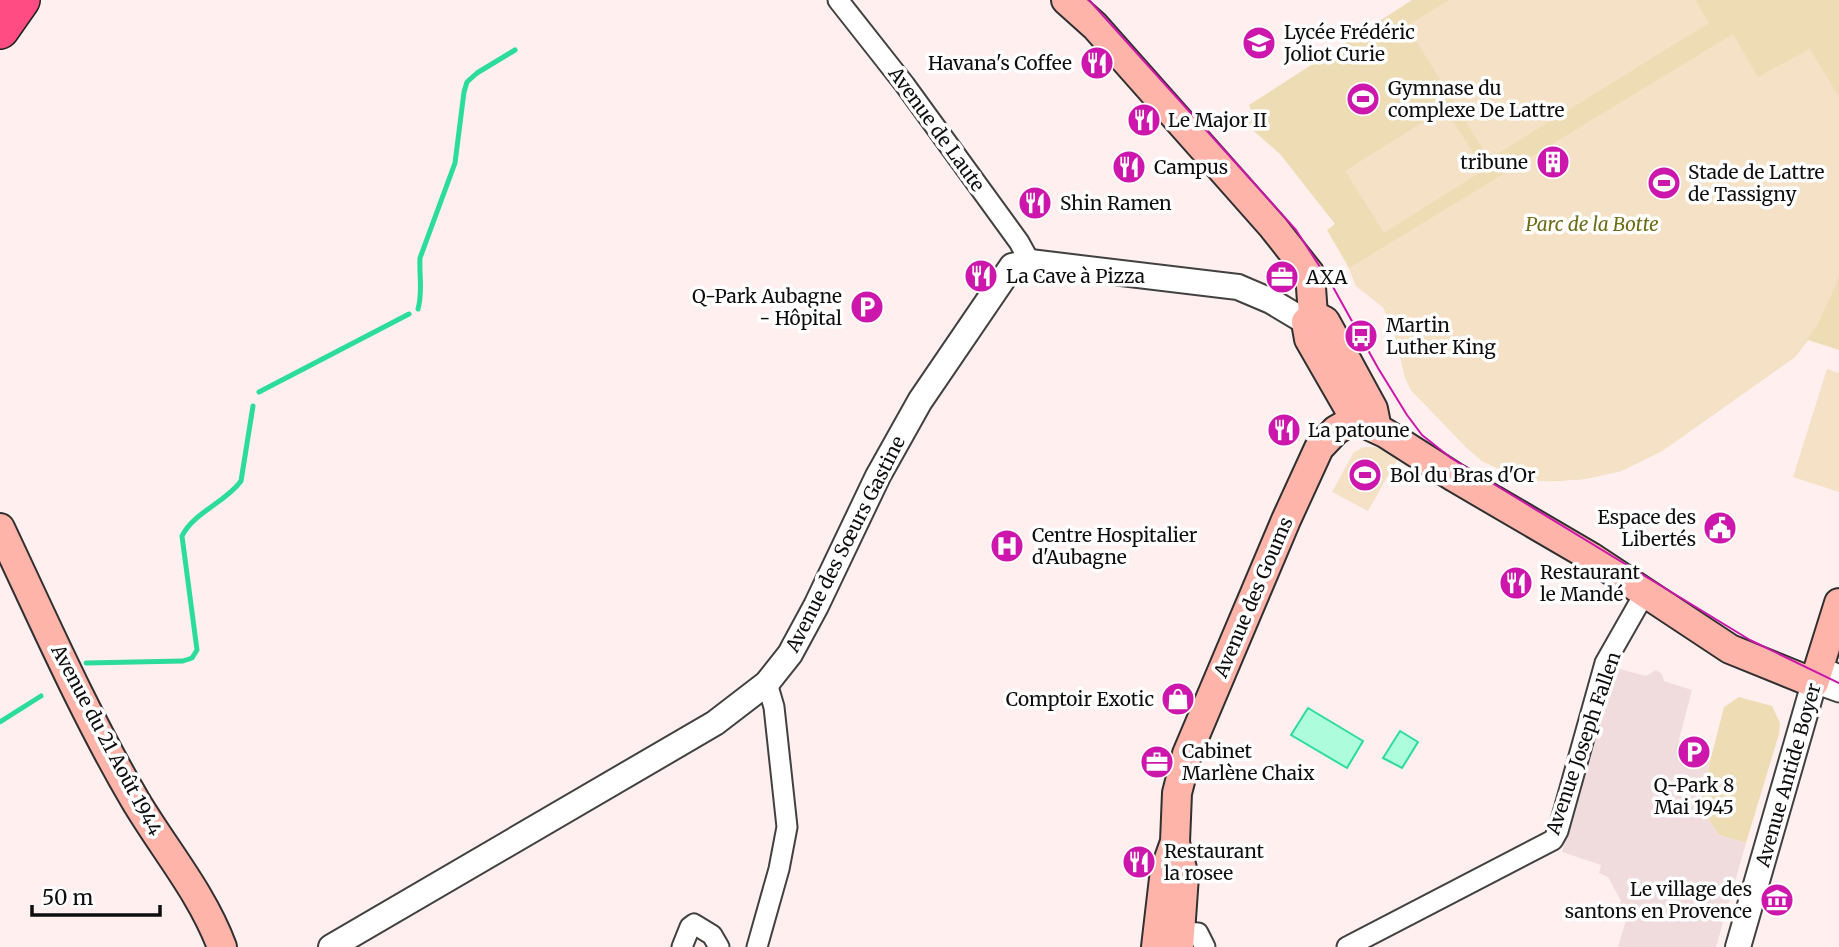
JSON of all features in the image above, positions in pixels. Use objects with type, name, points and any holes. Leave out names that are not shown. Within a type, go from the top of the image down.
[{"type":"highway","points":[[0,30],[20,0]]},
{"type":"main road","points":[[1066,0],[1095,26],[1283,239],[1310,274],[1310,318],[1325,321],[1373,409],[1366,424],[1646,591],[1730,649],[1828,679]]},
{"type":"main road","name":"Avenue des Goums","points":[[1168,939],[1184,876],[1175,842],[1177,793],[1187,754],[1318,448],[1336,430],[1366,424]]},
{"type":"main road","name":"Avenue du 21 Août 1944","points":[[0,528],[71,677],[135,800],[197,897],[222,947]]},
{"type":"main road","name":"Avenue Antide Boyer","points":[[1828,679],[1839,603]]},
{"type":"street","name":"Avenue de Laute","points":[[838,0],[905,85],[1019,242],[1030,262]]},
{"type":"street","points":[[1030,262],[1238,287],[1310,318]]},
{"type":"street","name":"Avenue des Sœurs Gastine","points":[[331,947],[715,723],[767,682],[790,653],[816,606],[878,476],[920,401],[1000,281],[1013,266],[1030,262]]},
{"type":"street","name":"Avenue Joseph Fallen","points":[[1347,947],[1553,840],[1605,663],[1646,591]]},
{"type":"street","name":"Avenue Antide Boyer","points":[[1738,947],[1828,679]]},
{"type":"street","points":[[757,947],[779,869],[787,827],[774,707],[767,682]]},
{"type":"street","points":[[682,947],[690,927],[694,924],[712,935],[719,947]]},
{"type":"street","points":[[1168,939],[1198,933],[1205,947]]},
{"type":"green space","name":"Stade de Lattre de Tassigny","points":[[1412,0],[1839,0],[1839,350],[1808,340],[1795,357],[1662,451],[1621,471],[1585,479],[1539,481],[1511,474],[1482,461],[1411,390],[1405,377],[1394,331],[1383,307],[1356,286],[1327,230],[1335,224],[1280,154],[1248,126],[1253,114],[1249,105]]},
{"type":"green space","points":[[1449,0],[1695,0],[1709,23],[1489,159],[1407,26]]},
{"type":"green space","name":"Stade de Lattre de Tassigny","points":[[1733,34],[1758,77],[1810,49],[1839,97],[1839,273],[1818,324],[1795,357],[1662,451],[1621,471],[1585,479],[1539,481],[1511,474],[1482,461],[1411,390],[1405,377],[1394,331],[1383,307],[1356,286],[1349,268]]},
{"type":"green space","points":[[1445,108],[1484,170],[1384,233],[1345,171]]},
{"type":"green space","points":[[1827,369],[1839,373],[1839,492],[1793,477]]},
{"type":"green space","name":"Bol du Bras d'Or","points":[[1364,447],[1376,447],[1398,458],[1368,511],[1332,492],[1354,452]]},
{"type":"green space","points":[[1739,697],[1772,706],[1780,723],[1746,843],[1719,835],[1699,805],[1724,707]]},
{"type":"shaded area","points":[[1616,668],[1646,676],[1656,670],[1662,674],[1664,681],[1692,690],[1679,740],[1683,748],[1711,756],[1699,805],[1719,835],[1746,843],[1716,947],[1618,947],[1628,913],[1618,910],[1621,901],[1608,877],[1599,873],[1601,865],[1562,852]]},
{"type":"shaded area","points":[[1308,708],[1363,741],[1347,768],[1291,735]]},
{"type":"shaded area","points":[[1400,731],[1418,742],[1402,768],[1383,758]]},
{"type":"waterway","points":[[418,309],[421,290],[420,258],[455,163],[467,82],[515,50]]},
{"type":"waterway","points":[[259,392],[409,314]]},
{"type":"waterway","points":[[86,663],[183,661],[192,658],[197,650],[182,536],[194,520],[241,481],[253,406]]},
{"type":"waterway","points":[[0,722],[41,696]]},
{"type":"tram line","points":[[1089,0],[1296,230],[1333,287],[1378,368],[1422,435],[1451,458],[1750,640],[1839,683]]},
{"type":"place","name":"Lycée Frédéric Joliot Curie","points":[[1259,43]]},
{"type":"place","name":"Havana's Coffee","points":[[1097,63]]},
{"type":"place","name":"Gymnase du complexe De Lattre","points":[[1363,99]]},
{"type":"place","name":"Le Major II","points":[[1144,120]]},
{"type":"place","name":"tribune","points":[[1553,162]]},
{"type":"place","name":"Campus","points":[[1129,167]]},
{"type":"place","name":"Stade de Lattre de Tassigny","points":[[1664,183]]},
{"type":"place","name":"Shin Ramen","points":[[1035,203]]},
{"type":"place","name":"La Cave à Pizza","points":[[981,276]]},
{"type":"place","name":"AXA","points":[[1282,277]]},
{"type":"place","name":"Q-Park Aubagne - Hôpital","points":[[867,307]]},
{"type":"place","name":"Martin Luther King","points":[[1361,336]]},
{"type":"place","name":"La patoune","points":[[1284,430]]},
{"type":"place","name":"Bol du Bras d'Or","points":[[1365,475]]},
{"type":"place","name":"Espace des Libertés","points":[[1720,528]]},
{"type":"place","name":"Centre Hospitalier d'Aubagne","points":[[1007,546]]},
{"type":"place","name":"Restaurant le Mandé","points":[[1516,583]]},
{"type":"place","name":"Comptoir Exotic","points":[[1178,699]]},
{"type":"place","name":"Q-Park 8 Mai 1945","points":[[1694,752]]},
{"type":"place","name":"Cabinet Marlène Chaix","points":[[1157,762]]},
{"type":"place","name":"Restaurant la rosee","points":[[1139,862]]},
{"type":"place","name":"Le village des santons en Provence","points":[[1777,900]]},
{"type":"park label","name":"Parc de la Botte","points":[[1592,224]]}]
